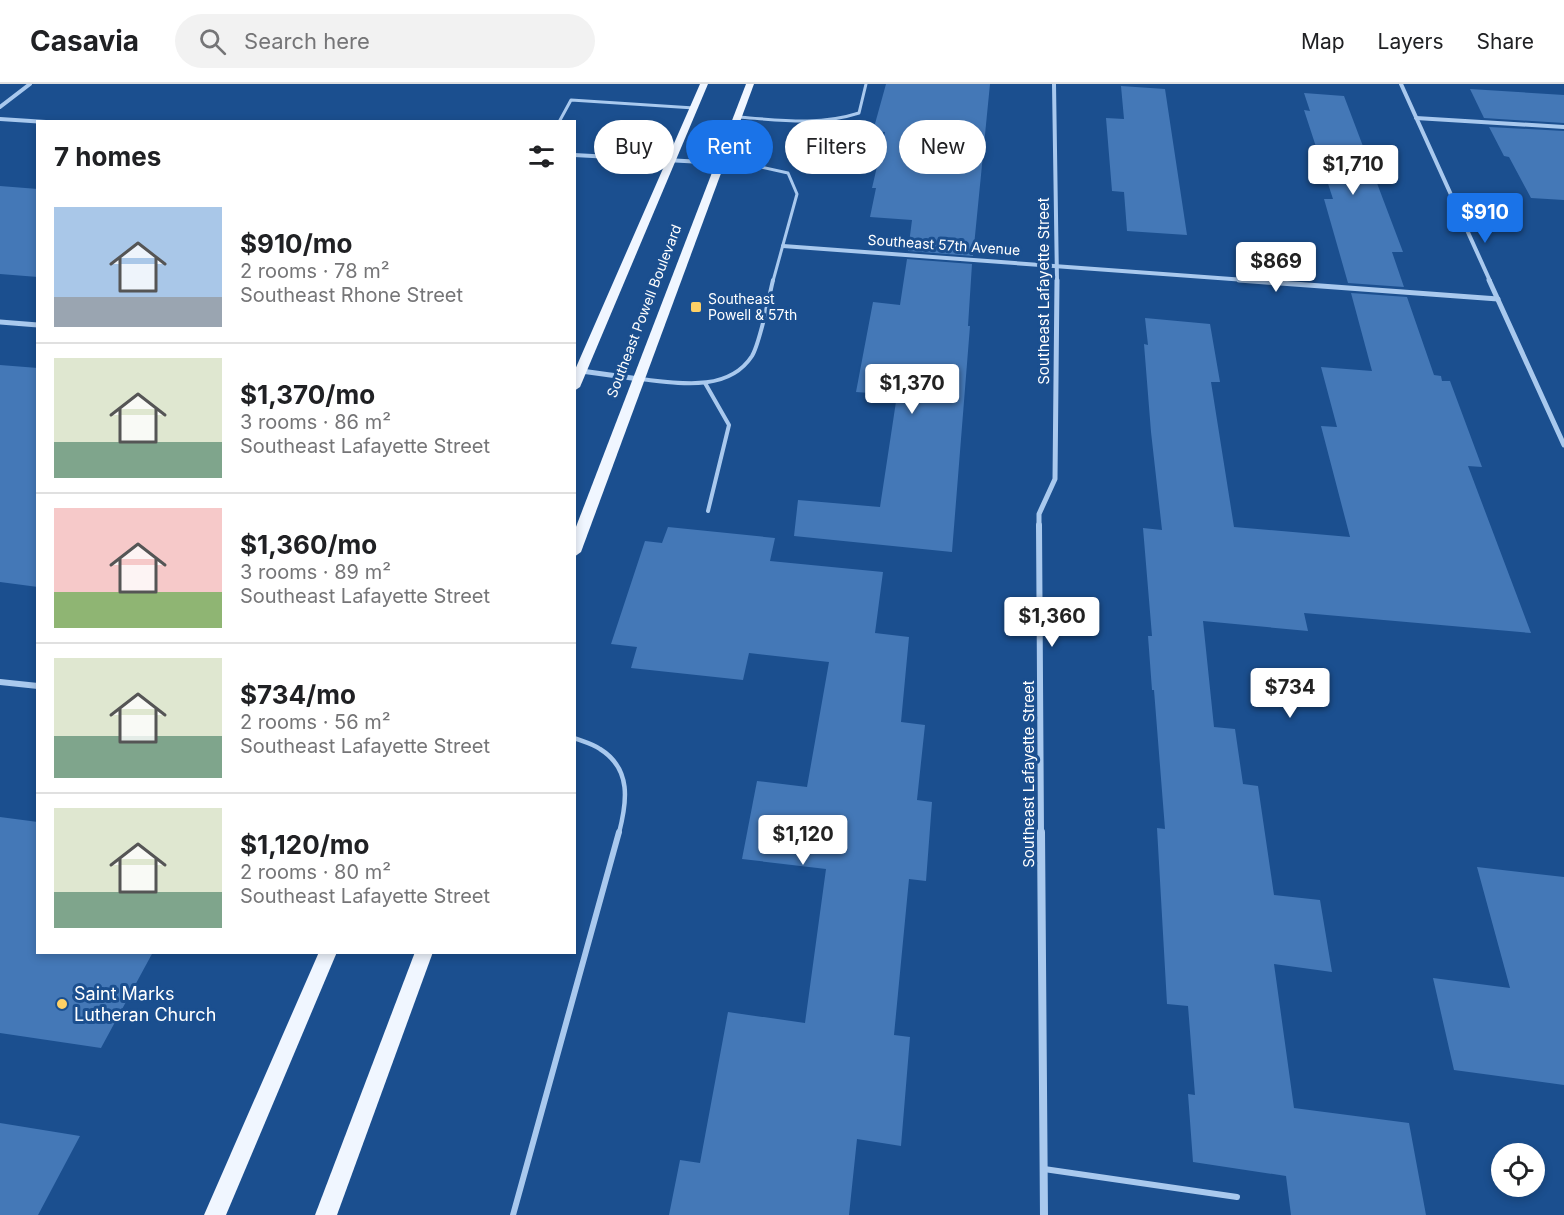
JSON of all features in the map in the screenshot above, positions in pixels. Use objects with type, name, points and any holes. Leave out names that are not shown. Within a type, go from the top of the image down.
[{"type":"main road","points":[[674,153],[704,84]]},
{"type":"main road","name":"Southeast Powell Boulevard","points":[[737,120],[750,84]]},
{"type":"main road","points":[[578,370],[665,174]]},
{"type":"main road","name":"Southeast Powell Boulevard","points":[[576,547],[717,174]]},
{"type":"main road","points":[[215,1215],[327,954]]},
{"type":"main road","points":[[326,1215],[423,954]]},
{"type":"street","points":[[0,107],[30,84]]},
{"type":"street","name":"Southeast Lafayette Street","points":[[1044,1215],[1039,514],[1055,478],[1057,265],[1054,84]]},
{"type":"street","points":[[1401,84],[1564,445]]},
{"type":"street","points":[[0,118],[36,121]]},
{"type":"street","points":[[1416,118],[1564,127]]},
{"type":"street","points":[[576,155],[594,156]]},
{"type":"street","name":"Southeast 57th Avenue","points":[[783,246],[1498,299]]},
{"type":"street","points":[[0,322],[36,325]]},
{"type":"street","points":[[578,370],[640,379]]},
{"type":"street","points":[[0,682],[36,686]]},
{"type":"lane","points":[[738,117],[802,121],[844,119],[859,113],[866,84]]},
{"type":"lane","points":[[560,120],[572,100],[694,108]]},
{"type":"lane","points":[[640,379],[705,383],[731,376],[745,367],[753,354],[797,194],[788,172],[773,169]]},
{"type":"lane","points":[[705,383],[729,425],[708,512]]},
{"type":"lane","points":[[513,1215],[627,803],[621,769],[601,749],[576,739]]},
{"type":"lane","points":[[1043,1169],[1237,1197]]},
{"type":"building","points":[[886,84],[990,84],[986,124],[986,120],[899,120],[899,174],[981,174],[973,256],[908,251],[912,220],[870,217],[876,188],[872,188],[875,174],[887,174],[887,120],[876,120]]},
{"type":"building","points":[[1121,86],[1165,89],[1187,235],[1127,231],[1124,192],[1112,191],[1106,118],[1124,119]]},
{"type":"building","points":[[1470,89],[1564,95],[1564,123],[1484,118]]},
{"type":"building","points":[[1304,93],[1344,96],[1403,252],[1392,252],[1404,287],[1348,283],[1324,199],[1333,199],[1304,110],[1310,111]]},
{"type":"building","points":[[1489,127],[1564,131],[1564,200],[1531,198],[1509,157],[1504,156]]},
{"type":"building","points":[[0,186],[36,189],[36,277],[0,274]]},
{"type":"building","points":[[907,259],[972,264],[968,326],[970,326],[952,552],[794,536],[798,500],[880,507],[897,395],[856,392],[873,302],[900,305]]},
{"type":"building","points":[[1351,293],[1407,297],[1434,375],[1441,376],[1442,381],[1450,381],[1482,467],[1468,466],[1531,633],[1304,613],[1308,631],[1203,621],[1214,727],[1235,729],[1243,784],[1258,786],[1274,895],[1320,900],[1332,972],[1274,964],[1294,1108],[1409,1123],[1426,1215],[1291,1215],[1286,1176],[1193,1162],[1188,1094],[1195,1095],[1188,1006],[1167,1004],[1157,828],[1165,829],[1148,636],[1152,636],[1143,528],[1162,530],[1151,432],[1144,344],[1148,345],[1145,318],[1210,324],[1220,382],[1211,382],[1234,527],[1350,537],[1321,426],[1337,427],[1321,367],[1372,371]]},
{"type":"building","points":[[0,365],[36,368],[36,587],[0,582]]},
{"type":"building","points":[[668,527],[775,538],[770,561],[883,572],[875,633],[909,637],[901,722],[925,725],[917,800],[932,802],[926,881],[909,879],[894,1035],[910,1037],[901,1146],[857,1139],[849,1215],[669,1215],[680,1160],[700,1163],[728,1012],[805,1023],[826,869],[742,859],[757,781],[807,787],[829,662],[749,653],[743,680],[631,668],[637,647],[611,644],[645,541],[662,543]]},
{"type":"building","name":"Saint Marks Lutheran Church","points":[[0,817],[36,822],[36,954],[152,954],[101,1048],[0,1033]]},
{"type":"building","points":[[1477,867],[1564,877],[1564,1085],[1454,1070],[1433,978],[1510,988]]},
{"type":"building","points":[[0,1123],[80,1136],[38,1215],[0,1215]]},
{"type":"place","name":"Southeast Powell & 57th","points":[[696,307]]},
{"type":"place","name":"Saint Marks Lutheran Church","points":[[62,1004]]}]
